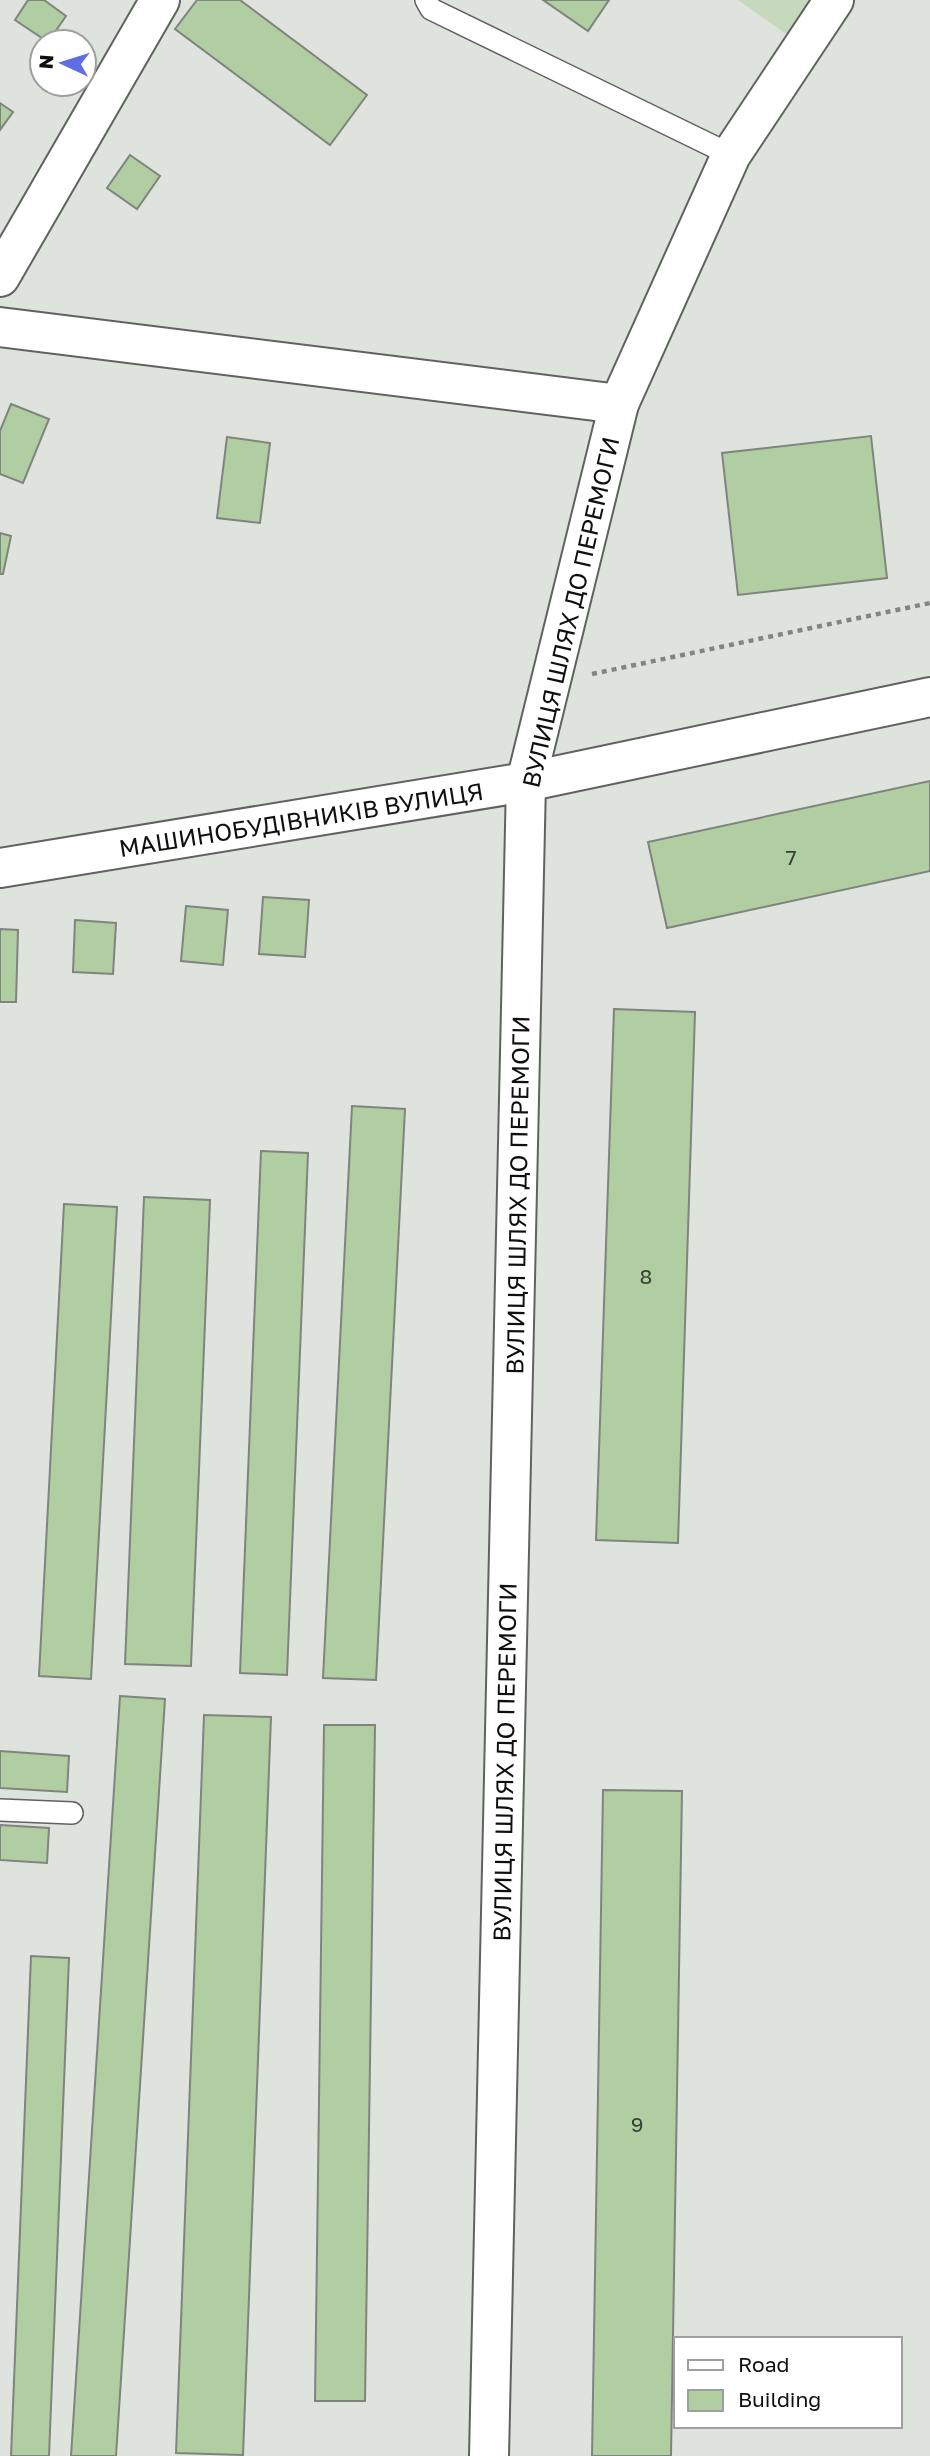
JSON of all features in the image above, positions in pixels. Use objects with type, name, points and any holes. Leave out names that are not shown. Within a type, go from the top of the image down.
[{"type":"street","points":[[0,277],[159,0]]},
{"type":"street","name":"ВУЛИЦЯ ШЛЯХ ДО ПЕРЕМОГИ","points":[[489,2456],[526,782],[619,404],[731,155],[834,0]]},
{"type":"street","points":[[0,327],[619,404]]},
{"type":"street","name":"МАШИНОБУДІВНИКІВ ВУЛИЦЯ","points":[[0,868],[526,782],[930,697]]},
{"type":"lane","points":[[426,0],[430,9],[731,155]]},
{"type":"lane","points":[[0,1810],[72,1813]]},
{"type":"path","points":[[550,683],[930,603]]},
{"type":"green space","points":[[738,0],[834,0],[803,46]]},
{"type":"building","points":[[28,0],[44,0],[66,16],[58,28],[28,29],[15,20]]},
{"type":"building","points":[[197,0],[240,0],[367,95],[330,145],[175,29]]},
{"type":"building","points":[[543,0],[609,0],[588,31]]},
{"type":"building","points":[[0,103],[13,112],[0,130]]},
{"type":"building","points":[[130,155],[160,176],[137,209],[107,188]]},
{"type":"building","points":[[11,404],[49,419],[23,483],[0,474],[0,431]]},
{"type":"building","points":[[871,436],[887,578],[738,595],[722,453]]},
{"type":"building","points":[[227,437],[270,443],[260,523],[217,518]]},
{"type":"building","points":[[0,533],[11,536],[3,574],[0,574]]},
{"type":"building","points":[[930,781],[930,871],[667,928],[648,842]]},
{"type":"building","points":[[263,897],[309,900],[305,957],[259,954]]},
{"type":"building","points":[[186,906],[228,910],[223,965],[181,961]]},
{"type":"building","points":[[75,920],[116,923],[113,974],[73,972]]},
{"type":"building","points":[[0,929],[18,930],[16,1002],[0,1002]]},
{"type":"building","points":[[614,1009],[695,1012],[678,1543],[596,1540]]},
{"type":"building","points":[[352,1106],[405,1109],[376,1680],[323,1678]]},
{"type":"building","points":[[261,1151],[308,1153],[287,1675],[240,1673]]},
{"type":"building","points":[[144,1197],[210,1200],[191,1666],[125,1664]]},
{"type":"building","points":[[64,1204],[117,1207],[91,1679],[39,1676]]},
{"type":"building","points":[[120,1696],[165,1699],[116,2456],[71,2456]]},
{"type":"building","points":[[204,1715],[271,1717],[243,2455],[176,2453]]},
{"type":"building","points":[[324,1725],[375,1725],[365,2401],[315,2401]]},
{"type":"building","points":[[0,1751],[69,1756],[67,1792],[0,1788]]},
{"type":"building","points":[[603,1790],[682,1791],[671,2456],[592,2456]]},
{"type":"building","points":[[0,1825],[49,1828],[47,1863],[0,1860]]},
{"type":"building","points":[[31,1956],[69,1958],[49,2456],[11,2456]]}]
